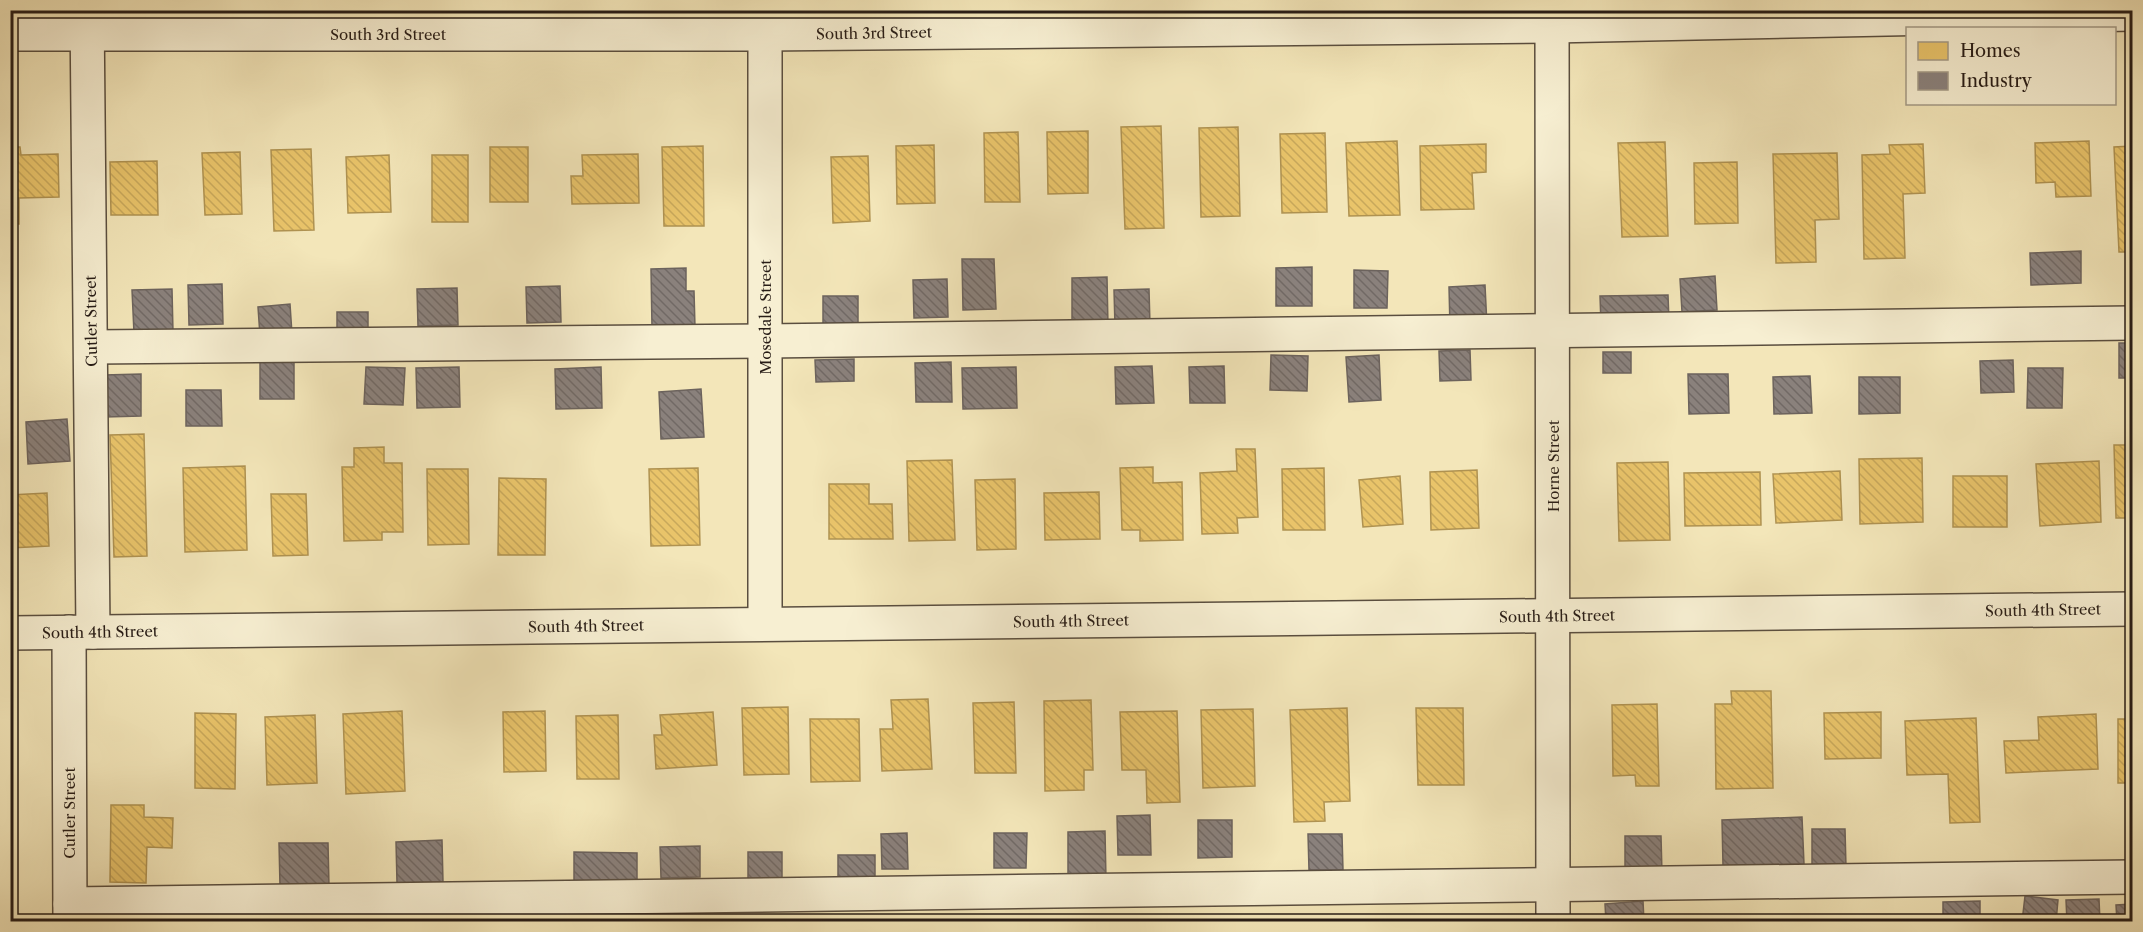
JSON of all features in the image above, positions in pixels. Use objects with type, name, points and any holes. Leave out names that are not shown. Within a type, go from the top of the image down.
[{"type":"street","name":"South 3rd Street","points":[[10,34],[87,22],[765,22],[2133,14]]},
{"type":"street","name":"Horne Street","points":[[1552,18],[1553,921]]},
{"type":"street","name":"Cutler Street","points":[[70,913],[92,348],[87,22]]},
{"type":"street","name":"Mosedale Street","points":[[765,22],[765,623]]},
{"type":"street","points":[[92,348],[2133,323]]},
{"type":"street","name":"South 4th Street","points":[[10,633],[2133,609]]},
{"type":"street","points":[[70,913],[2133,877]]},
{"type":"building: Homes","points":[[1161,126],[1164,228],[1125,229],[1121,127]]},
{"type":"building: Homes","points":[[1238,127],[1240,216],[1201,217],[1199,128]]},
{"type":"building: Homes","points":[[1088,131],[1088,193],[1048,194],[1047,132]]},
{"type":"building: Homes","points":[[1018,132],[1020,202],[985,202],[984,133]]},
{"type":"building: Homes","points":[[1325,133],[1327,212],[1282,213],[1280,134]]},
{"type":"building: Homes","points":[[1397,141],[1400,215],[1349,216],[1346,143]]},
{"type":"building: Homes","points":[[2089,141],[2091,196],[2056,197],[2055,182],[2036,183],[2035,143]]},
{"type":"building: Homes","points":[[1665,142],[1668,236],[1622,237],[1618,143]]},
{"type":"building: Homes","points":[[1486,144],[1486,172],[1472,173],[1474,209],[1421,210],[1420,146]]},
{"type":"building: Homes","points":[[1923,144],[1925,193],[1903,194],[1905,258],[1864,259],[1862,155],[1890,154],[1889,145]]},
{"type":"building: Homes","points":[[934,145],[935,203],[897,204],[896,146]]},
{"type":"building: Homes","points":[[703,146],[704,226],[664,226],[662,147]]},
{"type":"building: Homes","points":[[2132,146],[2132,252],[2119,252],[2114,147]]},
{"type":"building: Homes","points":[[10,147],[20,147],[21,155],[58,154],[59,197],[19,198],[19,224],[10,224]]},
{"type":"building: Homes","points":[[490,147],[528,147],[528,202],[490,202]]},
{"type":"building: Homes","points":[[311,149],[314,230],[274,231],[271,150]]},
{"type":"building: Homes","points":[[240,152],[242,214],[205,215],[202,153]]},
{"type":"building: Homes","points":[[1837,153],[1839,219],[1815,220],[1816,262],[1776,263],[1773,154]]},
{"type":"building: Homes","points":[[638,154],[639,203],[572,204],[571,176],[583,176],[582,155]]},
{"type":"building: Homes","points":[[389,155],[391,212],[348,213],[346,157]]},
{"type":"building: Homes","points":[[432,155],[468,155],[468,222],[432,222]]},
{"type":"building: Homes","points":[[868,156],[870,221],[833,223],[831,157]]},
{"type":"building: Homes","points":[[157,161],[158,215],[111,215],[110,162]]},
{"type":"building: Homes","points":[[1737,162],[1738,223],[1695,224],[1694,163]]},
{"type":"building: Homes","points":[[144,434],[147,556],[114,557],[110,435]]},
{"type":"building: Homes","points":[[2114,445],[2132,445],[2132,518],[2116,518]]},
{"type":"building: Homes","points":[[384,447],[384,463],[402,463],[403,532],[382,532],[382,540],[344,541],[342,467],[354,467],[354,448]]},
{"type":"building: Homes","points":[[1236,449],[1255,449],[1258,517],[1237,518],[1238,533],[1202,534],[1200,473],[1237,471]]},
{"type":"building: Homes","points":[[1922,458],[1923,522],[1860,524],[1859,459]]},
{"type":"building: Homes","points":[[952,460],[955,540],[909,541],[907,461]]},
{"type":"building: Homes","points":[[2099,461],[2101,522],[2040,526],[2036,464]]},
{"type":"building: Homes","points":[[1668,462],[1670,540],[1619,541],[1617,463]]},
{"type":"building: Homes","points":[[245,466],[247,550],[185,552],[183,468]]},
{"type":"building: Homes","points":[[1153,467],[1153,483],[1182,482],[1183,540],[1140,541],[1140,530],[1122,530],[1120,468]]},
{"type":"building: Homes","points":[[698,468],[700,545],[651,546],[649,469]]},
{"type":"building: Homes","points":[[1324,468],[1325,530],[1283,530],[1282,469]]},
{"type":"building: Homes","points":[[427,469],[468,469],[469,544],[428,545]]},
{"type":"building: Homes","points":[[1477,470],[1479,528],[1431,530],[1430,472]]},
{"type":"building: Homes","points":[[1840,471],[1842,520],[1776,523],[1773,474]]},
{"type":"building: Homes","points":[[1760,472],[1761,525],[1685,526],[1684,473]]},
{"type":"building: Homes","points":[[1400,476],[1403,524],[1363,527],[1359,480]]},
{"type":"building: Homes","points":[[1953,476],[2007,476],[2007,527],[1953,527]]},
{"type":"building: Homes","points":[[499,478],[546,479],[545,555],[498,555]]},
{"type":"building: Homes","points":[[1015,479],[1016,549],[977,550],[975,480]]},
{"type":"building: Homes","points":[[829,484],[869,484],[869,504],[892,504],[893,539],[829,539]]},
{"type":"building: Homes","points":[[1099,492],[1100,539],[1045,540],[1044,493]]},
{"type":"building: Homes","points":[[47,493],[49,546],[10,548],[10,495]]},
{"type":"building: Homes","points":[[271,494],[306,494],[308,555],[273,556]]},
{"type":"building: Homes","points":[[1731,691],[1771,691],[1773,788],[1716,789],[1715,704],[1732,704]]},
{"type":"building: Homes","points":[[928,699],[932,769],[882,771],[880,729],[893,729],[891,700]]},
{"type":"building: Homes","points":[[1091,700],[1093,770],[1084,770],[1084,790],[1045,791],[1044,701]]},
{"type":"building: Homes","points":[[1014,702],[1016,773],[975,773],[973,703]]},
{"type":"building: Homes","points":[[1657,704],[1659,786],[1636,786],[1635,775],[1613,776],[1612,705]]},
{"type":"building: Homes","points":[[788,707],[789,774],[744,775],[742,708]]},
{"type":"building: Homes","points":[[1347,708],[1350,801],[1324,802],[1325,821],[1294,822],[1290,710]]},
{"type":"building: Homes","points":[[1416,708],[1463,708],[1464,785],[1418,785]]},
{"type":"building: Homes","points":[[1253,709],[1255,786],[1203,788],[1201,710]]},
{"type":"building: Homes","points":[[402,711],[405,791],[346,794],[343,714]]},
{"type":"building: Homes","points":[[545,711],[546,771],[504,772],[503,712]]},
{"type":"building: Homes","points":[[1177,711],[1180,802],[1147,803],[1146,770],[1122,770],[1120,712]]},
{"type":"building: Homes","points":[[713,712],[717,765],[656,769],[654,735],[662,735],[660,715]]},
{"type":"building: Homes","points":[[1881,712],[1881,758],[1825,759],[1824,713]]},
{"type":"building: Homes","points":[[195,713],[236,714],[235,789],[195,788]]},
{"type":"building: Homes","points":[[2096,714],[2098,769],[2006,773],[2004,741],[2039,740],[2038,717]]},
{"type":"building: Homes","points":[[315,715],[317,783],[267,785],[265,717]]},
{"type":"building: Homes","points":[[618,715],[619,779],[577,779],[576,716]]},
{"type":"building: Homes","points":[[1976,718],[1980,822],[1950,823],[1948,774],[1907,775],[1905,721]]},
{"type":"building: Homes","points":[[810,719],[859,719],[860,781],[811,782]]},
{"type":"building: Homes","points":[[2118,719],[2132,719],[2132,831],[2129,831],[2129,783],[2118,783]]},
{"type":"building: Homes","points":[[111,805],[144,805],[144,817],[173,818],[172,848],[147,847],[146,883],[110,882]]},
{"type":"building: Industry","points":[[2081,251],[2081,283],[2031,285],[2030,253]]},
{"type":"building: Industry","points":[[962,259],[994,259],[996,309],[963,310]]},
{"type":"building: Industry","points":[[1312,267],[1312,306],[1276,306],[1276,268]]},
{"type":"building: Industry","points":[[686,268],[686,291],[694,291],[695,327],[652,328],[651,269]]},
{"type":"building: Industry","points":[[1354,270],[1388,271],[1387,308],[1354,308]]},
{"type":"building: Industry","points":[[1715,276],[1717,310],[1682,312],[1680,279]]},
{"type":"building: Industry","points":[[1107,277],[1108,326],[1072,327],[1072,278]]},
{"type":"building: Industry","points":[[947,279],[948,317],[914,318],[913,280]]},
{"type":"building: Industry","points":[[222,284],[223,324],[189,325],[188,285]]},
{"type":"building: Industry","points":[[1485,285],[1487,326],[1450,327],[1449,287]]},
{"type":"building: Industry","points":[[560,286],[561,322],[527,323],[526,287]]},
{"type":"building: Industry","points":[[457,288],[458,325],[418,326],[417,289]]},
{"type":"building: Industry","points":[[172,289],[173,332],[134,333],[132,290]]},
{"type":"building: Industry","points":[[1149,289],[1150,325],[1115,326],[1114,290]]},
{"type":"building: Industry","points":[[1668,295],[1669,322],[1601,324],[1600,296]]},
{"type":"building: Industry","points":[[823,296],[858,296],[858,328],[823,328]]},
{"type":"building: Industry","points":[[290,304],[292,334],[260,336],[258,307]]},
{"type":"building: Industry","points":[[337,312],[368,312],[368,336],[337,336]]},
{"type":"building: Industry","points":[[2119,343],[2132,343],[2132,378],[2119,378]]},
{"type":"building: Industry","points":[[1470,350],[1471,380],[1440,381],[1439,351]]},
{"type":"building: Industry","points":[[1603,352],[1631,352],[1631,373],[1603,373]]},
{"type":"building: Industry","points":[[1271,355],[1308,356],[1307,391],[1270,390]]},
{"type":"building: Industry","points":[[1379,355],[1381,400],[1349,402],[1346,357]]},
{"type":"building: Industry","points":[[854,359],[854,381],[816,382],[815,360]]},
{"type":"building: Industry","points":[[2013,360],[2014,392],[1981,393],[1980,361]]},
{"type":"building: Industry","points":[[260,362],[294,362],[294,399],[260,399]]},
{"type":"building: Industry","points":[[951,362],[952,402],[916,402],[915,363]]},
{"type":"building: Industry","points":[[1152,366],[1154,403],[1116,404],[1115,367]]},
{"type":"building: Industry","points":[[1224,366],[1225,403],[1190,403],[1189,367]]},
{"type":"building: Industry","points":[[366,367],[405,368],[403,405],[364,404]]},
{"type":"building: Industry","points":[[459,367],[460,407],[417,408],[416,368]]},
{"type":"building: Industry","points":[[601,367],[602,408],[556,409],[555,369]]},
{"type":"building: Industry","points":[[1016,367],[1017,408],[963,409],[962,368]]},
{"type":"building: Industry","points":[[2028,368],[2063,368],[2062,408],[2027,408]]},
{"type":"building: Industry","points":[[141,374],[141,416],[105,417],[104,375]]},
{"type":"building: Industry","points":[[1688,374],[1728,374],[1729,413],[1689,414]]},
{"type":"building: Industry","points":[[1810,376],[1812,413],[1774,414],[1773,377]]},
{"type":"building: Industry","points":[[1859,377],[1900,377],[1900,413],[1859,414]]},
{"type":"building: Industry","points":[[701,389],[704,437],[661,439],[659,392]]},
{"type":"building: Industry","points":[[186,390],[221,390],[222,426],[186,426]]},
{"type":"building: Industry","points":[[67,419],[70,461],[28,464],[26,422]]},
{"type":"building: Industry","points":[[1150,815],[1151,855],[1118,855],[1117,816]]},
{"type":"building: Industry","points":[[1802,817],[1804,864],[1723,866],[1722,820]]},
{"type":"building: Industry","points":[[1198,820],[1232,820],[1232,857],[1198,858]]},
{"type":"building: Industry","points":[[1812,829],[1845,829],[1846,867],[1812,867]]},
{"type":"building: Industry","points":[[1105,831],[1106,879],[1068,879],[1068,832]]},
{"type":"building: Industry","points":[[907,833],[908,869],[882,869],[881,834]]},
{"type":"building: Industry","points":[[994,833],[1027,833],[1026,868],[994,868]]},
{"type":"building: Industry","points":[[1308,834],[1342,834],[1343,870],[1309,870]]},
{"type":"building: Industry","points":[[1625,836],[1661,836],[1662,873],[1625,873]]},
{"type":"building: Industry","points":[[442,840],[443,882],[397,883],[396,842]]},
{"type":"building: Industry","points":[[279,843],[328,843],[329,886],[280,886]]},
{"type":"building: Industry","points":[[700,846],[700,877],[661,878],[660,847]]},
{"type":"building: Industry","points":[[574,852],[637,853],[637,887],[574,886]]},
{"type":"building: Industry","points":[[748,852],[782,852],[782,883],[748,883]]},
{"type":"building: Industry","points":[[838,855],[875,855],[875,883],[838,883]]},
{"type":"building: Industry","points":[[2025,896],[2058,900],[2056,922],[2022,922]]},
{"type":"building: Industry","points":[[2099,899],[2100,922],[2067,922],[2066,900]]},
{"type":"building: Industry","points":[[1643,901],[1644,922],[1606,922],[1605,904]]},
{"type":"building: Industry","points":[[1980,901],[1980,922],[1943,922],[1943,902]]},
{"type":"building: Industry","points":[[2132,904],[2132,922],[2117,922],[2116,905]]},
{"type":"building: Industry","points":[[1433,917],[1433,922],[1397,922],[1397,918]]}]
